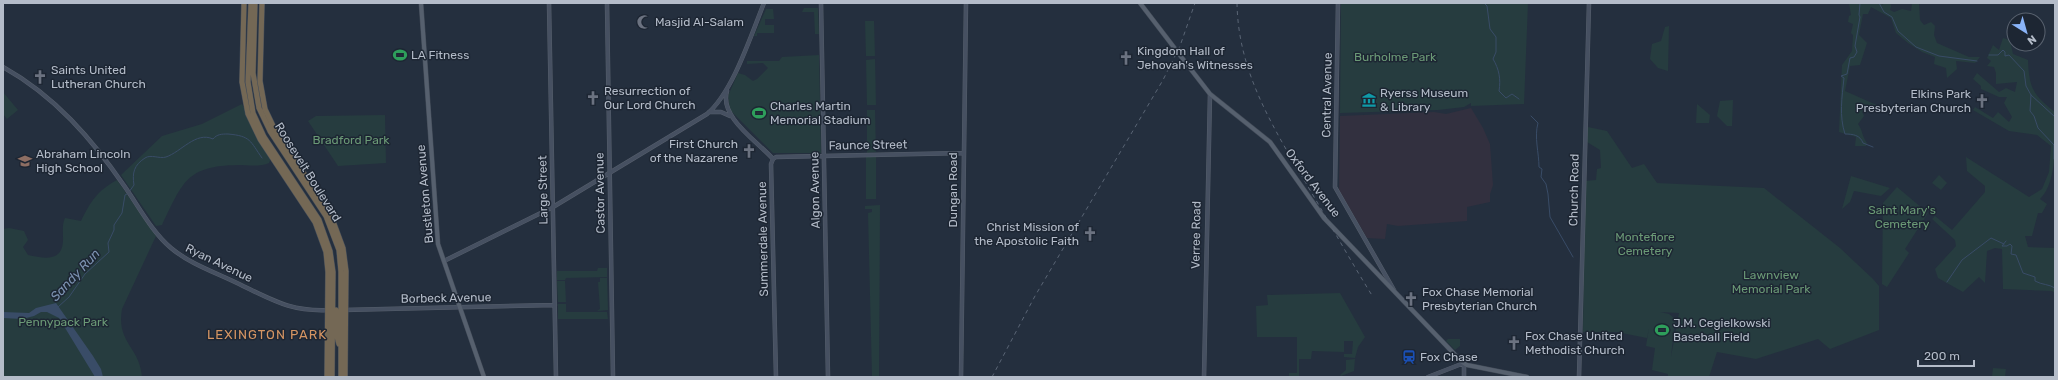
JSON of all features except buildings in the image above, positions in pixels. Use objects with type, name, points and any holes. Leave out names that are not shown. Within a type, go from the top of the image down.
[{"type":"highway","name":"Roosevelt Boulevard","points":[[244,3],[242,82],[247,109],[257,134],[315,222],[323,243],[343,344],[345,377]]},
{"type":"highway","name":"Roosevelt Boulevard","points":[[251,3],[248,82],[252,108],[264,137],[308,202],[327,237],[333,275],[337,284],[337,310]]},
{"type":"highway","name":"Roosevelt Boulevard","points":[[255,3],[253,68],[254,88],[263,117],[323,211],[334,234],[341,266],[332,357],[332,377]]},
{"type":"highway","name":"Roosevelt Boulevard","points":[[262,3],[260,57],[261,90],[267,113],[275,130],[330,213],[340,238],[346,266],[337,310],[327,375]]},
{"type":"highway","points":[[254,88],[260,57]]},
{"type":"highway","points":[[285,153],[301,169]]},
{"type":"highway","points":[[294,190],[308,202]]},
{"type":"highway","points":[[337,310],[336,335],[343,344]]},
{"type":"highway","name":"Roosevelt Boulevard","points":[[341,377],[343,344]]},
{"type":"highway","points":[[327,375],[332,357]]},
{"type":"highway","points":[[332,366],[336,377]]},
{"type":"main road","name":"Bustleton Avenue","points":[[421,3],[437,233],[444,261],[484,377]]},
{"type":"main road","name":"Oxford Avenue","points":[[1142,5],[1210,94],[1270,142],[1324,218],[1464,363]]},
{"type":"main road","points":[[1464,363],[1526,377]]},
{"type":"street","name":"Large Street","points":[[549,3],[556,377]]},
{"type":"street","name":"Castor Avenue","points":[[606,3],[613,377]]},
{"type":"street","points":[[707,114],[725,110],[726,95],[730,82],[764,3]]},
{"type":"street","name":"Algon Avenue","points":[[822,3],[828,377]]},
{"type":"street","name":"Dungan Road","points":[[961,377],[966,3]]},
{"type":"street","name":"Central Avenue","points":[[1338,3],[1335,187],[1381,267]]},
{"type":"street","name":"Church Road","points":[[1579,377],[1589,3]]},
{"type":"street","name":"Ryan Avenue","points":[[3,67],[45,95],[75,122],[101,153],[159,236],[177,254],[287,307],[311,311],[337,310]]},
{"type":"street","points":[[444,261],[553,207],[707,114],[717,103],[730,82]]},
{"type":"street","name":"Verree Road","points":[[1204,377],[1210,94]]},
{"type":"street","points":[[717,103],[722,102],[726,105],[733,118],[773,158]]},
{"type":"street","points":[[717,103],[716,109],[733,118]]},
{"type":"street","name":"Faunce Street","points":[[773,158],[776,156],[963,153]]},
{"type":"street","name":"Summerdale Avenue","points":[[773,158],[771,164],[776,377]]},
{"type":"street","points":[[1381,267],[1382,277]]},
{"type":"street","points":[[1381,267],[1394,290]]},
{"type":"street","name":"Borbeck Avenue","points":[[337,310],[555,305]]},
{"type":"street","points":[[1428,377],[1464,363],[1464,377]]},
{"type":"shaded area","points":[[1471,108],[1483,128],[1490,144],[1493,185],[1490,194],[1490,202],[1467,207],[1467,221],[1398,226],[1387,224],[1385,239],[1367,238],[1339,190],[1340,116],[1434,112],[1446,114]]},
{"type":"green space","name":"Burholme Park","points":[[1341,3],[1528,3],[1524,104],[1471,106],[1471,103],[1464,107],[1438,110],[1340,113]]},
{"type":"green space","points":[[1849,3],[1881,3],[1882,5],[1885,3],[1890,3],[1890,10],[1894,12],[1902,9],[1911,11],[1912,3],[1919,3],[1920,20],[1924,25],[1931,22],[1935,26],[1934,35],[1937,43],[1969,57],[1980,57],[1975,63],[1956,61],[1957,69],[1947,78],[1946,68],[1934,64],[1935,57],[1922,52],[1908,43],[1896,33],[1891,18],[1871,7],[1868,14],[1863,14],[1859,35],[1867,43],[1860,65],[1850,66],[1845,91],[1879,106],[1879,110],[1864,109],[1862,112],[1864,116],[1858,124],[1867,143],[1866,146],[1855,146],[1856,137],[1839,132],[1842,65],[1852,51],[1853,35],[1851,33],[1853,24],[1848,22],[1849,16],[1851,15]]},
{"type":"green space","points":[[804,8],[818,8],[819,34],[815,34],[814,12],[802,12]]},
{"type":"green space","points":[[766,9],[773,9],[774,19],[765,19],[765,25],[774,25],[774,33],[757,33],[757,36],[754,36]]},
{"type":"green space","points":[[865,21],[874,21],[875,56],[866,56]]},
{"type":"green space","points":[[1669,26],[1668,71],[1658,68],[1650,59],[1652,44],[1661,41],[1665,27]]},
{"type":"green space","points":[[2003,38],[2006,39],[2006,52],[2013,52],[2013,54],[2028,60],[2031,84],[2034,90],[2042,101],[2055,112],[2053,171],[2046,191],[2040,199],[2047,204],[2042,213],[2038,213],[2032,236],[2025,236],[2028,247],[2055,248],[2055,293],[2052,291],[2003,289],[2002,249],[1995,248],[1987,251],[1985,283],[1979,277],[1963,292],[1938,278],[1935,269],[1956,246],[1955,240],[1932,219],[1935,216],[1952,230],[1985,192],[1985,186],[1967,171],[1966,157],[2029,197],[2042,189],[2049,172],[2051,146],[2037,135],[2009,131],[1973,110],[1975,107],[1993,118],[1998,112],[2009,122],[2012,117],[2004,103],[2007,97],[1999,97],[1981,89],[1981,86],[1973,79],[1977,73],[1999,92],[2006,88],[2015,92],[2017,82],[1996,84],[1996,73],[1994,67],[1987,66],[1991,61],[1987,58],[1993,45],[1999,50]]},
{"type":"green space","points":[[819,55],[821,153],[773,153],[730,110],[728,96],[738,73],[745,75],[753,81],[768,68],[763,63],[747,64],[747,61],[779,61],[782,57]]},
{"type":"green space","points":[[875,59],[876,105],[867,105],[866,60]]},
{"type":"green space","points":[[3,92],[18,110],[7,119],[3,114]]},
{"type":"green space","points":[[1733,100],[1732,126],[1727,126],[1717,116],[1720,101]]},
{"type":"green space","points":[[242,104],[271,158],[269,163],[258,165],[221,166],[197,173],[188,179],[182,187],[162,225],[156,226],[121,175],[162,136],[202,124]]},
{"type":"green space","points":[[1697,104],[1710,115],[1709,123],[1696,123]]},
{"type":"green space","points":[[867,110],[875,110],[876,152],[867,153]]},
{"type":"green space","name":"Bradford Park","points":[[385,115],[386,163],[338,166],[308,121],[316,116]]},
{"type":"green space","points":[[1588,127],[1607,131],[1632,168],[1644,164],[1657,183],[1764,188],[1840,248],[1879,286],[1879,330],[1830,349],[1818,339],[1756,359],[1717,352],[1709,377],[1668,377],[1668,374],[1652,370],[1655,348],[1646,346],[1649,328],[1647,338],[1617,332],[1583,332],[1585,181],[1596,180],[1597,169],[1601,168],[1600,150],[1587,142]],"holes":[[[1660,312],[1679,313],[1671,357],[1675,319],[1669,314]]]},
{"type":"green space","points":[[866,157],[876,157],[876,199],[866,199]]},
{"type":"green space","points":[[1939,175],[1947,183],[1941,190],[1932,183]]},
{"type":"green space","points":[[1851,176],[1890,188],[1881,196],[1854,191],[1850,202],[1842,209]]},
{"type":"green space","name":"Pennypack Park","points":[[117,180],[156,236],[122,309],[122,330],[137,358],[142,377],[3,377],[3,229],[9,228],[24,231],[28,240],[23,247],[28,255],[47,258],[53,257],[57,255],[63,245],[63,225],[65,218],[81,221],[95,197],[104,188]]},
{"type":"green space","name":"Saint Mary's Cemetery","points":[[1897,187],[1928,213],[1905,249],[1909,253],[1887,287],[1882,284],[1883,203]]},
{"type":"green space","points":[[880,205],[879,377],[872,377],[868,213],[872,212],[872,209],[865,209],[865,206]]},
{"type":"green space","points":[[598,268],[607,268],[607,277],[566,278],[565,280],[557,280],[557,271],[597,271]]},
{"type":"green space","points":[[600,278],[607,278],[608,310],[597,311],[600,309],[598,282],[600,282]]},
{"type":"green space","points":[[557,281],[565,281],[566,302],[558,302]]},
{"type":"green space","points":[[1340,293],[1365,337],[1358,347],[1355,358],[1344,357],[1344,354],[1352,354],[1353,341],[1344,341],[1344,352],[1312,351],[1311,359],[1299,359],[1299,377],[1289,377],[1289,373],[1297,373],[1297,337],[1257,337],[1256,306],[1268,305],[1267,295]]},
{"type":"green space","points":[[558,304],[566,304],[566,312],[607,312],[608,319],[558,319]]},
{"type":"green space","points":[[1448,339],[1460,339],[1460,346],[1455,350],[1446,341]]},
{"type":"green space","points":[[1355,359],[1354,371],[1341,376],[1340,375],[1346,370],[1346,360]]},
{"type":"green space","points":[[1993,368],[2006,369],[2005,377],[1992,377]]},
{"type":"water","points":[[56,303],[93,356],[101,369],[103,377],[95,377],[59,318],[47,312],[41,312],[34,316],[22,319],[3,318],[3,312],[29,313],[36,308]]},
{"type":"waterway","points":[[1484,3],[1487,6],[1490,29],[1496,37],[1496,52],[1493,59],[1499,74],[1499,91],[1506,98],[1512,94],[1519,99]]},
{"type":"waterway","points":[[1860,3],[1860,17],[1855,46],[1857,52],[1854,57],[1850,58],[1847,74],[1841,76],[1844,78],[1842,120],[1845,134],[1856,136],[1860,138],[1863,143],[1873,147]]},
{"type":"waterway","points":[[1879,3],[1884,12],[1892,17],[1898,31],[1916,47],[1939,56],[1977,61]]},
{"type":"waterway","points":[[1989,55],[1998,55],[2003,50],[2005,52],[2005,56],[2009,55],[2024,71],[2026,86],[2031,95],[2055,117]]},
{"type":"waterway","points":[[2031,95],[2030,111],[2034,116],[2038,128],[2054,145],[2054,159]]},
{"type":"waterway","points":[[1531,116],[1538,123],[1537,139],[1539,167],[1542,169],[1541,177],[1546,184],[1550,217],[1573,257]]},
{"type":"waterway","name":"Sandy Run","points":[[129,192],[134,185],[133,177],[138,163],[150,156],[166,157],[189,143],[201,138],[207,137],[213,139],[218,135],[224,134],[241,136],[252,143],[262,158]]},
{"type":"waterway","name":"Sandy Run","points":[[58,307],[69,297],[85,274],[109,252],[108,243],[114,230],[114,225],[122,213],[125,195],[127,194]]},
{"type":"waterway","points":[[1947,282],[1962,260],[1991,238],[2004,244]]},
{"type":"waterway","points":[[2006,241],[2002,246],[2007,246],[2010,244],[2012,246],[2011,254],[2016,255],[2023,273],[2035,277],[2035,281],[2055,288]]},
{"type":"railway","points":[[992,377],[1035,296],[1163,80],[1180,46],[1195,3]]},
{"type":"railway","points":[[1237,3],[1239,28],[1244,52],[1251,76],[1270,120],[1373,297]]},
{"type":"place","name":"Masjid Al-Salam","points":[[644,22]]},
{"type":"place","name":"LA Fitness","points":[[400,55]]},
{"type":"place","name":"Kingdom Hall of Jehovah's Witnesses","points":[[1126,58]]},
{"type":"place","name":"Saints United Lutheran Church","points":[[40,77]]},
{"type":"place","name":"Resurrection of Our Lord Church","points":[[593,98]]},
{"type":"place","name":"Ryerss Museum & Library","points":[[1369,100]]},
{"type":"place","name":"Elkins Park Presbyterian Church","points":[[1982,101]]},
{"type":"place","name":"Charles Martin Memorial Stadium","points":[[759,113]]},
{"type":"place","name":"First Church of the Nazarene","points":[[749,151]]},
{"type":"place","name":"Abraham Lincoln High School","points":[[25,161]]},
{"type":"place","name":"Christ Mission of the Apostolic Faith","points":[[1090,234]]},
{"type":"place","name":"Fox Chase Memorial Presbyterian Church","points":[[1411,299]]},
{"type":"place","name":"J.M. Cegielkowski Baseball Field","points":[[1662,330]]},
{"type":"place","name":"Fox Chase United Methodist Church","points":[[1514,343]]},
{"type":"place","name":"Fox Chase","points":[[1409,357]]},
{"type":"district","name":"LEXINGTON PARK","points":[[267,334]]},
{"type":"park label","name":"Montefiore Cemetery","points":[[1645,244]]},
{"type":"park label","name":"Lawnview Memorial Park","points":[[1771,282]]}]
